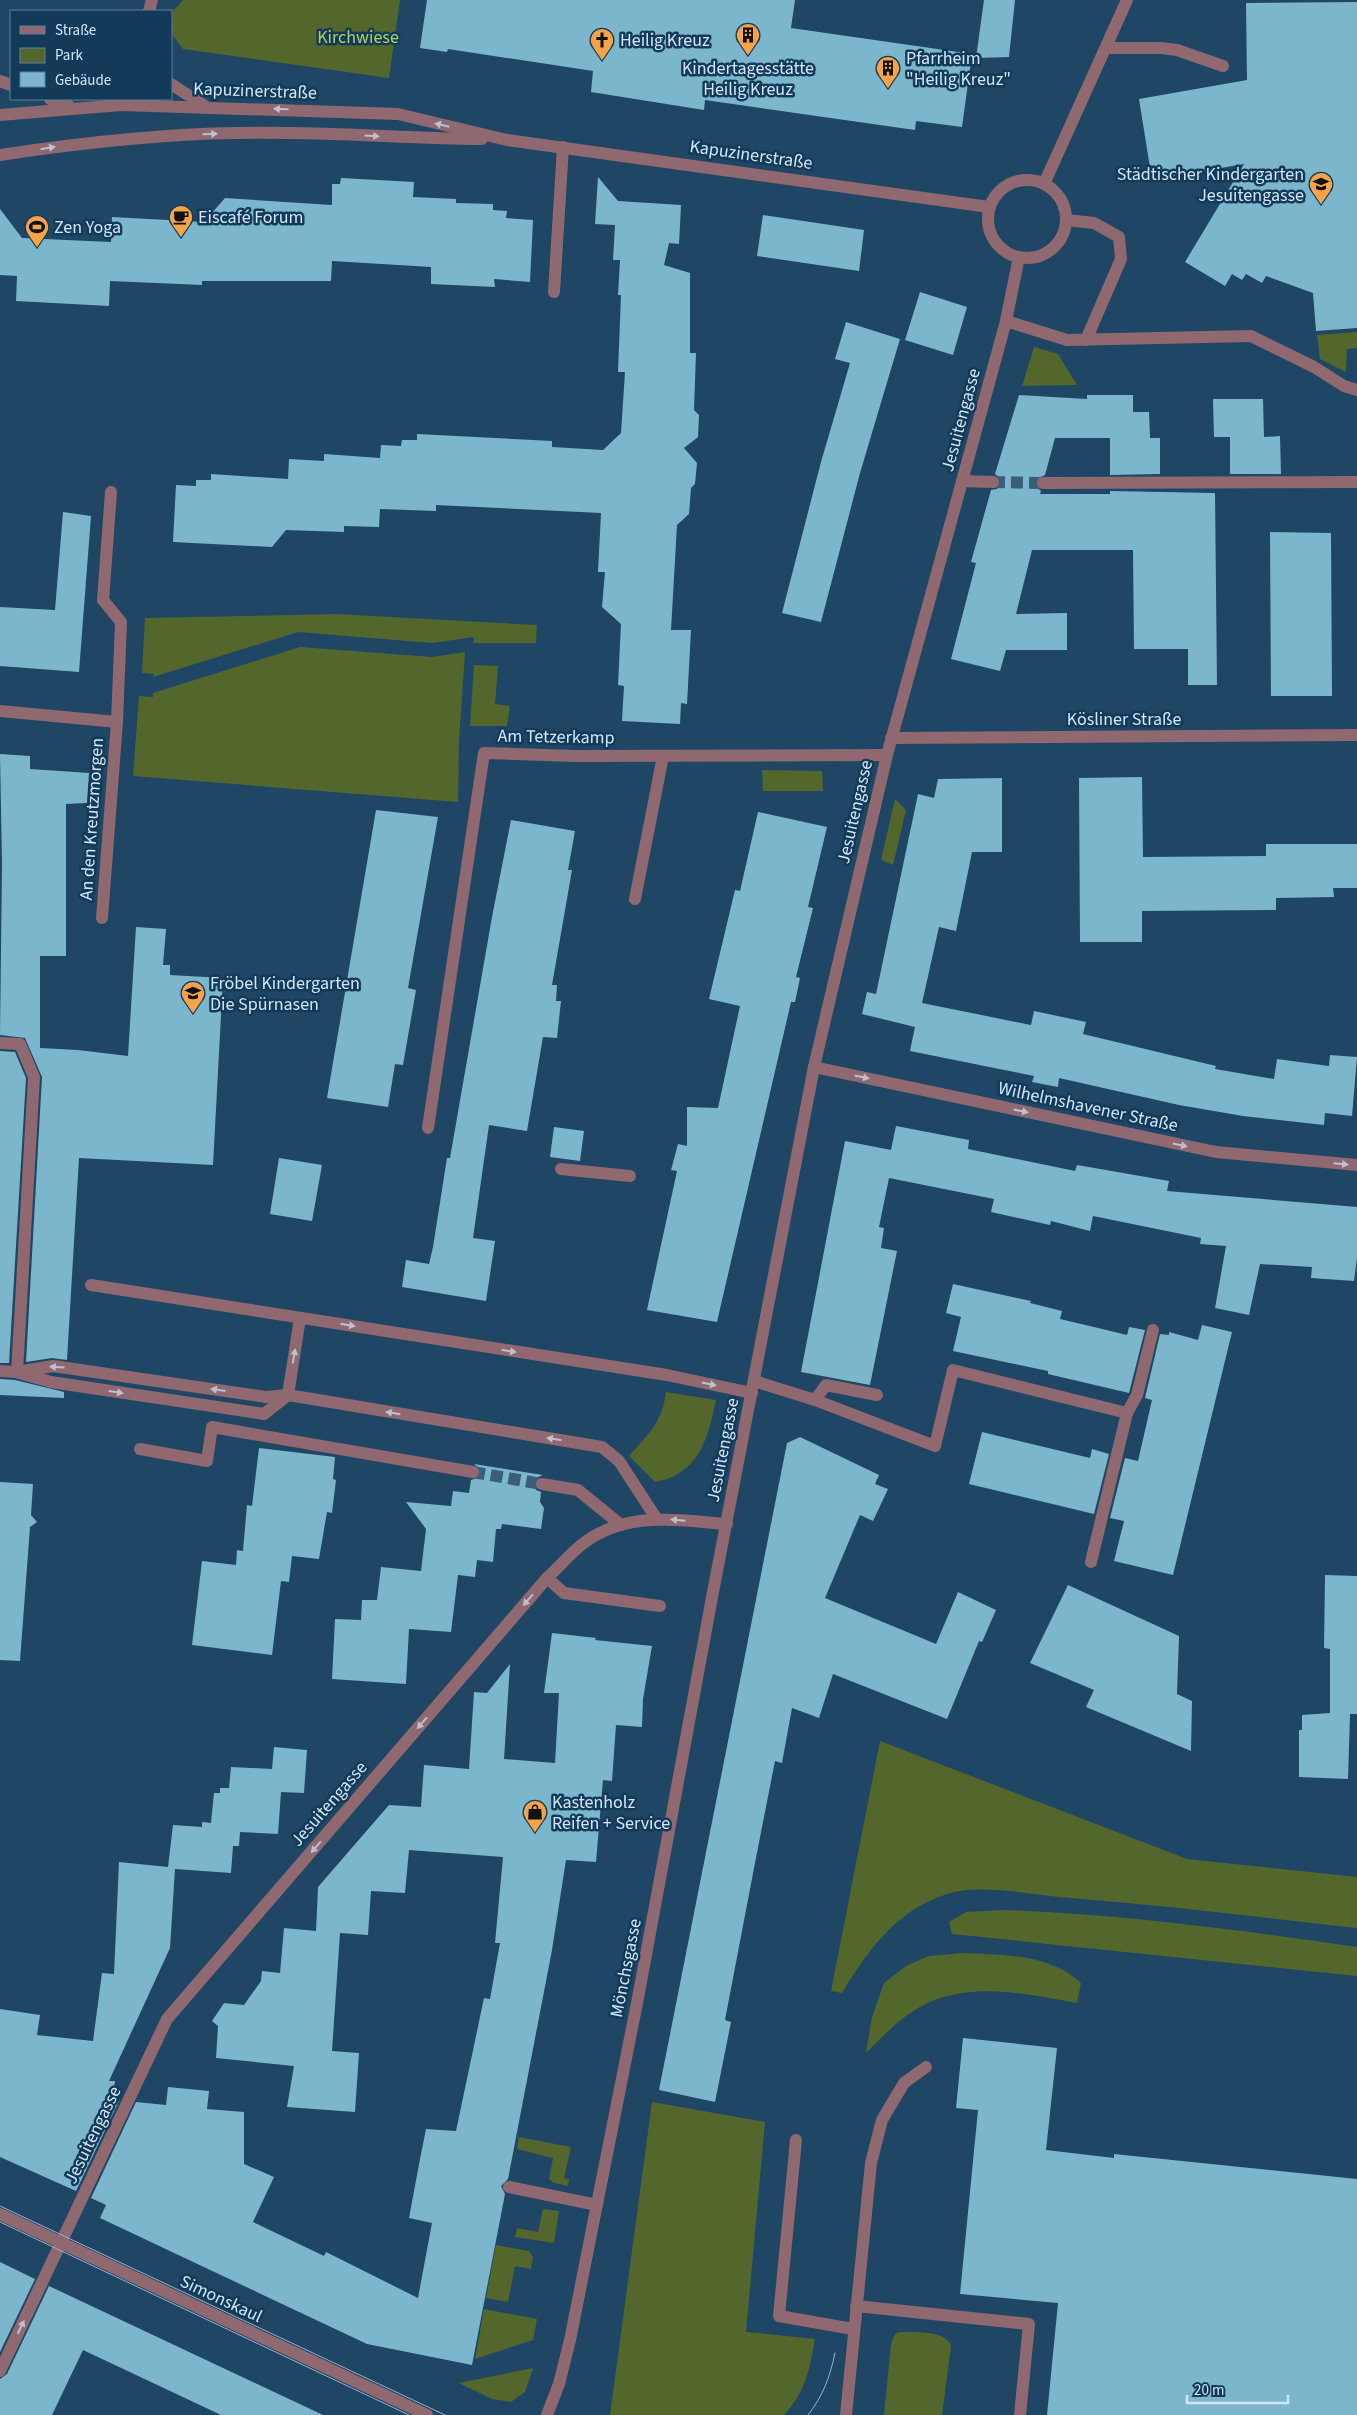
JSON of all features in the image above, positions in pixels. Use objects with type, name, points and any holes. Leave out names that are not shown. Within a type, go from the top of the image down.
[{"type":"street","points":[[1044,184],[1107,48],[1127,0]]},
{"type":"street","points":[[1107,48],[1161,48],[1177,50],[1223,66]]},
{"type":"street","points":[[172,85],[207,107]]},
{"type":"street","points":[[53,100],[74,108]]},
{"type":"street","name":"Kapuzinerstraße","points":[[0,115],[121,105],[398,114],[507,140]]},
{"type":"street","name":"Kapuzinerstraße","points":[[0,155],[56,146],[147,136],[239,132],[330,133],[394,138],[507,140],[990,207]]},
{"type":"street","points":[[554,292],[563,147]]},
{"type":"street","points":[[1032,180],[1044,184],[1058,195],[1064,207],[1065,231],[1057,244],[1046,253],[1034,257],[1019,257],[1002,248],[994,238],[989,225],[990,207],[997,195],[1006,186],[1019,181],[1032,180]]},
{"type":"street","points":[[1066,220],[1094,223],[1119,237],[1121,259],[1086,340]]},
{"type":"street","name":"Jesuitengasse","points":[[0,2371],[167,2019],[547,1578],[580,1546],[601,1532],[621,1524],[656,1518],[727,1524],[814,1067],[886,755],[1006,321],[1019,257]]},
{"type":"street","points":[[1006,321],[1067,340],[1251,336],[1314,367],[1344,386],[1357,390]]},
{"type":"street","points":[[962,482],[993,482]]},
{"type":"street","points":[[1043,483],[1357,482]]},
{"type":"street","name":"An den Kreutzmorgen","points":[[102,918],[117,722],[121,622],[103,600],[111,492]]},
{"type":"street","name":"An den Kreutzmorgen","points":[[0,711],[117,722]]},
{"type":"street","name":"Kösliner Straße","points":[[891,738],[1357,735]]},
{"type":"street","name":"Am Tetzerkamp","points":[[428,1128],[484,753],[663,756],[886,755]]},
{"type":"street","points":[[635,899],[663,756]]},
{"type":"street","points":[[0,1043],[20,1044],[34,1077],[17,1372]]},
{"type":"street","name":"Wilhelmshavener Straße","points":[[814,1067],[1216,1152],[1357,1165]]},
{"type":"street","points":[[561,1169],[630,1176]]},
{"type":"street","points":[[91,1284],[666,1376],[753,1387]]},
{"type":"street","points":[[288,1395],[300,1318]]},
{"type":"street","points":[[1091,1562],[1127,1414],[1137,1394],[1153,1330]]},
{"type":"street","points":[[0,1371],[17,1372],[53,1366],[266,1397],[288,1395],[602,1447],[619,1461],[656,1518]]},
{"type":"street","name":"Jesuitengasse","points":[[753,1387],[815,1400],[935,1446],[953,1370],[1127,1414]]},
{"type":"street","points":[[815,1400],[826,1385],[877,1394]]},
{"type":"street","points":[[140,1449],[207,1461],[212,1427],[473,1472]]},
{"type":"street","points":[[542,1484],[578,1490],[621,1524]]},
{"type":"street","name":"Mönchsgasse","points":[[547,2415],[560,2384],[570,2340],[638,1998],[727,1524]]},
{"type":"street","points":[[547,1578],[564,1593],[660,1606]]},
{"type":"street","points":[[846,2415],[853,2329],[871,2164],[882,2120],[904,2083],[926,2067]]},
{"type":"street","points":[[796,2140],[779,2316],[853,2329]]},
{"type":"street","points":[[509,2187],[597,2205]]},
{"type":"street","name":"Simonskaul","points":[[0,2214],[427,2415]]},
{"type":"street","points":[[856,2306],[1029,2324],[1020,2415]]},
{"type":"green space","name":"Kirchwiese","points":[[183,0],[400,0],[389,78],[183,49],[172,34],[173,11]]},
{"type":"green space","points":[[1357,332],[1357,348],[1347,349],[1346,372],[1320,359],[1317,335]]},
{"type":"green space","points":[[1034,347],[1058,354],[1077,385],[1022,386]]},
{"type":"green space","points":[[336,614],[537,625],[536,643],[474,643],[474,637],[432,643],[298,632],[153,677],[154,674],[142,673],[145,618]]},
{"type":"green space","points":[[300,647],[432,657],[465,652],[459,741],[458,802],[133,776],[139,696],[153,697],[153,693]]},
{"type":"green space","points":[[474,665],[498,666],[495,704],[510,706],[507,726],[470,726]]},
{"type":"green space","points":[[762,770],[822,771],[823,791],[763,791]]},
{"type":"green space","points":[[895,799],[906,810],[893,865],[881,860]]},
{"type":"green space","points":[[666,1392],[716,1400],[705,1441],[692,1463],[682,1472],[655,1482],[629,1456],[654,1427],[661,1412]]},
{"type":"green space","points":[[880,1741],[1187,1859],[1357,1877],[1357,1928],[1007,1891],[966,1890],[935,1899],[918,1907],[902,1918],[863,1960],[842,1993],[831,1991]]},
{"type":"green space","points":[[1002,1910],[1136,1919],[1357,1947],[1357,1976],[952,1934],[949,1922],[966,1912]]},
{"type":"green space","points":[[964,1953],[1026,1958],[1055,1966],[1081,1983],[1077,2003],[1034,1995],[991,1991],[969,1992],[948,1996],[928,2003],[909,2014],[892,2027],[866,2053],[872,2017],[884,1983],[906,1966],[929,1956]]},
{"type":"green space","points":[[652,2102],[765,2122],[746,2332],[815,2339],[806,2380],[797,2398],[784,2415],[610,2415]]},
{"type":"green space","points":[[519,2137],[571,2147],[564,2178],[569,2179],[568,2186],[554,2183],[549,2179],[553,2158],[517,2149]]},
{"type":"green space","points":[[543,2209],[559,2211],[554,2243],[515,2237],[517,2228],[538,2232]]},
{"type":"green space","points":[[496,2245],[529,2251],[533,2257],[531,2269],[515,2266],[508,2302],[486,2298]]},
{"type":"green space","points":[[484,2309],[537,2319],[533,2340],[475,2359]]},
{"type":"green space","points":[[900,2332],[921,2332],[937,2335],[943,2337],[951,2346],[942,2415],[884,2415],[891,2344],[895,2334]]},
{"type":"green space","points":[[533,2368],[525,2392],[511,2402],[492,2399],[459,2383]]},
{"type":"building","points":[[427,0],[795,0],[791,28],[972,54],[962,127],[916,121],[915,130],[705,100],[704,110],[591,92],[593,71],[448,49],[447,52],[420,48]]},
{"type":"building","points":[[984,0],[1015,0],[1009,57],[976,58]]},
{"type":"building","points":[[1357,2],[1357,328],[1316,331],[1313,293],[1266,276],[1262,283],[1246,274],[1242,280],[1232,274],[1225,286],[1185,262],[1244,164],[1152,180],[1139,99],[1247,80],[1246,3]]},
{"type":"building","points":[[598,177],[618,201],[681,205],[679,244],[669,243],[664,265],[690,273],[690,353],[696,353],[694,410],[699,415],[698,437],[684,448],[697,463],[695,484],[691,488],[689,514],[677,525],[671,630],[691,630],[687,704],[681,703],[680,724],[622,721],[624,686],[618,685],[621,624],[602,607],[605,572],[598,572],[601,513],[436,505],[436,511],[380,509],[379,527],[344,526],[344,532],[286,530],[272,547],[173,542],[176,485],[196,486],[196,480],[211,480],[211,474],[288,479],[289,459],[324,461],[324,454],[380,458],[381,445],[401,446],[402,440],[417,440],[417,434],[552,441],[552,447],[603,450],[621,433],[625,372],[618,372],[621,295],[618,295],[620,260],[613,260],[615,225],[595,224]]},
{"type":"building","points":[[341,178],[414,182],[413,197],[456,199],[456,203],[493,204],[493,210],[507,211],[506,218],[533,220],[530,282],[494,279],[495,287],[431,284],[431,267],[332,261],[331,281],[202,281],[202,285],[110,281],[109,306],[16,301],[17,276],[0,275],[0,209],[22,238],[111,242],[112,217],[204,222],[225,198],[332,205],[332,184],[340,184]]},
{"type":"building","points":[[763,215],[864,230],[859,271],[757,256]]},
{"type":"building","points":[[920,292],[967,307],[953,355],[905,340]]},
{"type":"building","points":[[846,322],[900,339],[860,473],[821,622],[782,613],[821,462],[850,363],[835,359]]},
{"type":"building","points":[[1019,395],[1087,399],[1087,395],[1133,395],[1133,412],[1149,412],[1150,438],[1160,438],[1160,474],[1110,475],[1110,438],[1055,438],[1045,475],[1036,479],[1036,487],[1041,491],[1040,494],[1110,494],[1110,491],[1215,493],[1217,685],[1188,685],[1188,649],[1134,649],[1133,550],[1032,550],[1016,614],[1067,613],[1067,650],[1006,650],[1000,671],[951,659],[976,563],[971,562],[991,490],[997,489],[1001,483],[1000,478],[995,474]]},
{"type":"building","points":[[1213,399],[1263,399],[1264,437],[1280,436],[1281,474],[1230,474],[1230,437],[1214,437]]},
{"type":"building","points":[[63,512],[91,516],[79,672],[0,666],[0,607],[55,610]]},
{"type":"building","points":[[1270,532],[1331,533],[1332,696],[1271,696]]},
{"type":"building","points":[[0,754],[30,756],[30,769],[89,773],[87,803],[66,804],[66,956],[40,956],[40,1048],[128,1056],[136,927],[166,929],[163,965],[170,965],[170,975],[223,978],[213,1165],[79,1158],[67,1360],[52,1358],[26,1362],[42,1077],[25,1038],[0,1035],[2,864]]},
{"type":"building","points":[[1142,777],[1143,857],[1266,856],[1266,844],[1357,844],[1357,888],[1333,888],[1334,897],[1276,898],[1276,910],[1142,911],[1142,942],[1080,942],[1079,778]]},
{"type":"building","points":[[1002,778],[1002,852],[972,852],[956,931],[939,927],[922,1003],[1031,1025],[1034,1011],[1086,1022],[1083,1034],[1216,1066],[1215,1069],[1274,1079],[1277,1059],[1329,1066],[1330,1055],[1357,1057],[1352,1116],[1325,1113],[1324,1125],[1243,1116],[1179,1105],[1059,1078],[1058,1087],[1032,1082],[1034,1076],[910,1051],[915,1027],[862,1014],[867,992],[876,994],[918,794],[934,798],[938,779]]},
{"type":"building","points":[[376,810],[438,817],[408,988],[416,990],[403,1065],[395,1064],[388,1107],[327,1098]]},
{"type":"building","points":[[758,812],[827,827],[808,907],[813,908],[796,977],[800,978],[795,1002],[791,1002],[717,1322],[647,1310],[677,1171],[671,1170],[678,1144],[687,1146],[687,1107],[718,1108],[740,1006],[709,999],[735,890],[740,891]]},
{"type":"building","points":[[511,820],[575,831],[568,870],[572,870],[552,985],[557,985],[556,1001],[561,1001],[557,1038],[543,1037],[527,1131],[489,1125],[473,1238],[495,1241],[486,1301],[402,1287],[406,1260],[429,1264],[433,1247],[447,1158],[450,1158]]},
{"type":"building","points":[[0,1051],[15,1052],[26,1078],[9,1363],[0,1363]]},
{"type":"building","points":[[896,1126],[969,1140],[968,1149],[1075,1171],[1077,1165],[1169,1181],[1167,1191],[1357,1207],[1357,1258],[1354,1281],[1311,1278],[1312,1267],[1260,1264],[1249,1315],[1215,1308],[1226,1246],[1200,1244],[1201,1238],[1093,1216],[1090,1231],[1051,1221],[1050,1225],[991,1212],[994,1199],[889,1178],[879,1227],[884,1228],[881,1248],[897,1251],[870,1385],[801,1372],[845,1141],[891,1150]]},
{"type":"building","points":[[554,1127],[584,1131],[580,1161],[550,1157]]},
{"type":"building","points":[[279,1158],[322,1165],[312,1221],[270,1214]]},
{"type":"building","points":[[953,1284],[1031,1301],[1030,1303],[1062,1311],[1060,1319],[1127,1335],[1129,1327],[1145,1330],[1129,1393],[1048,1374],[1048,1371],[953,1351],[961,1317],[946,1313]]},
{"type":"building","points":[[1202,1325],[1232,1332],[1173,1575],[1114,1561],[1124,1521],[1110,1518],[1125,1458],[1138,1461],[1152,1400],[1145,1398],[1160,1334],[1169,1335],[1169,1332],[1198,1340]]},
{"type":"building","points":[[0,1379],[15,1380],[64,1392],[64,1398],[0,1395]]},
{"type":"building","points":[[982,1432],[1090,1458],[1092,1449],[1109,1454],[1094,1514],[969,1484]]},
{"type":"building","points":[[800,1437],[879,1475],[875,1484],[888,1489],[873,1521],[860,1515],[825,1598],[936,1644],[958,1592],[996,1610],[982,1642],[979,1641],[947,1719],[833,1674],[819,1718],[792,1708],[782,1763],[775,1761],[754,1868],[725,2020],[731,2022],[715,2102],[659,2090],[787,1443]]},
{"type":"building","points":[[259,1448],[335,1457],[333,1479],[336,1480],[332,1513],[327,1512],[319,1559],[292,1556],[289,1582],[281,1581],[272,1655],[192,1645],[202,1561],[236,1565],[237,1550],[243,1551],[247,1505],[252,1506]]},
{"type":"building","points":[[474,1464],[543,1475],[536,1478],[534,1483],[536,1490],[541,1492],[540,1502],[544,1508],[541,1529],[502,1524],[501,1529],[496,1529],[493,1562],[477,1560],[475,1577],[458,1575],[451,1632],[409,1629],[406,1684],[332,1679],[335,1619],[361,1620],[362,1600],[377,1600],[381,1567],[421,1571],[426,1529],[406,1502],[451,1506],[453,1491],[469,1493],[471,1480],[480,1477],[480,1469]]},
{"type":"building","points":[[0,1482],[33,1484],[31,1515],[37,1522],[30,1527],[20,1661],[0,1660]]},
{"type":"building","points":[[1325,1575],[1357,1576],[1357,1714],[1350,1714],[1348,1779],[1299,1777],[1299,1730],[1302,1730],[1302,1715],[1330,1713],[1330,1649],[1324,1648]]},
{"type":"building","points":[[1068,1585],[1179,1636],[1177,1694],[1192,1701],[1191,1751],[1086,1707],[1094,1690],[1030,1663]]},
{"type":"building","points":[[552,1633],[652,1646],[643,1699],[642,1727],[616,1725],[612,1781],[603,1780],[596,1862],[566,1860],[552,1950],[508,2179],[501,2186],[505,2194],[472,2365],[367,2344],[100,2218],[106,2205],[91,2198],[136,2102],[166,2105],[168,2087],[209,2091],[207,2109],[244,2112],[244,2164],[274,2177],[253,2222],[324,2256],[326,2252],[418,2298],[432,2223],[409,2218],[420,2159],[426,2129],[456,2131],[484,1998],[490,1999],[500,1943],[495,1943],[503,1857],[409,1850],[405,1893],[371,1891],[368,1935],[340,1933],[332,2051],[359,2053],[355,2112],[287,2107],[294,2066],[216,2058],[218,2026],[212,2021],[224,2003],[244,2005],[261,1981],[262,1971],[280,1973],[284,1928],[316,1931],[318,1887],[389,1805],[421,1807],[424,1765],[469,1769],[474,1692],[487,1693],[510,1664],[504,1759],[555,1763],[559,1693],[544,1693]]},
{"type":"building","points":[[274,1747],[307,1750],[304,1793],[281,1792],[278,1834],[240,1832],[239,1846],[233,1846],[231,1873],[175,1869],[170,1948],[109,2081],[115,2081],[112,2101],[119,2101],[76,2191],[0,2157],[0,2009],[40,2015],[37,2035],[93,2041],[102,1973],[114,1974],[119,1862],[168,1867],[173,1825],[202,1827],[202,1822],[211,1823],[214,1793],[220,1793],[220,1788],[229,1788],[231,1767],[272,1769]]},
{"type":"building","points":[[963,2038],[1057,2048],[1046,2150],[1114,2158],[1114,2154],[1357,2179],[1357,2415],[1047,2415],[1058,2303],[960,2294],[978,2110],[956,2108]]},
{"type":"building","points":[[0,2262],[35,2279],[0,2352]]},
{"type":"building","points":[[49,2286],[323,2415],[221,2415],[83,2350],[52,2415],[0,2415],[0,2379],[7,2374]]},
{"type":"tunnel","points":[[993,482],[1043,483]]},
{"type":"tunnel","points":[[473,1472],[542,1484]]},
{"type":"tram line","points":[[0,2206],[445,2415]]},
{"type":"tram line","points":[[0,2222],[409,2415]]},
{"type":"tram line","points":[[808,2415],[818,2401],[825,2386],[835,2353]]},
{"type":"place","name":"Kindertagesstätte Heilig Kreuz","points":[[748,56]]},
{"type":"place","name":"Heilig Kreuz","points":[[602,61]]},
{"type":"place","name":"Pfarrheim \"Heilig Kreuz\"","points":[[888,89]]},
{"type":"place","name":"Städtischer Kindergarten Jesuitengasse","points":[[1321,205]]},
{"type":"place","name":"Eiscafé Forum","points":[[181,238]]},
{"type":"place","name":"Zen Yoga","points":[[37,248]]},
{"type":"place","name":"Fröbel Kindergarten Die Spürnasen","points":[[193,1014]]},
{"type":"place","name":"Kastenholz Reifen + Service","points":[[535,1833]]}]
